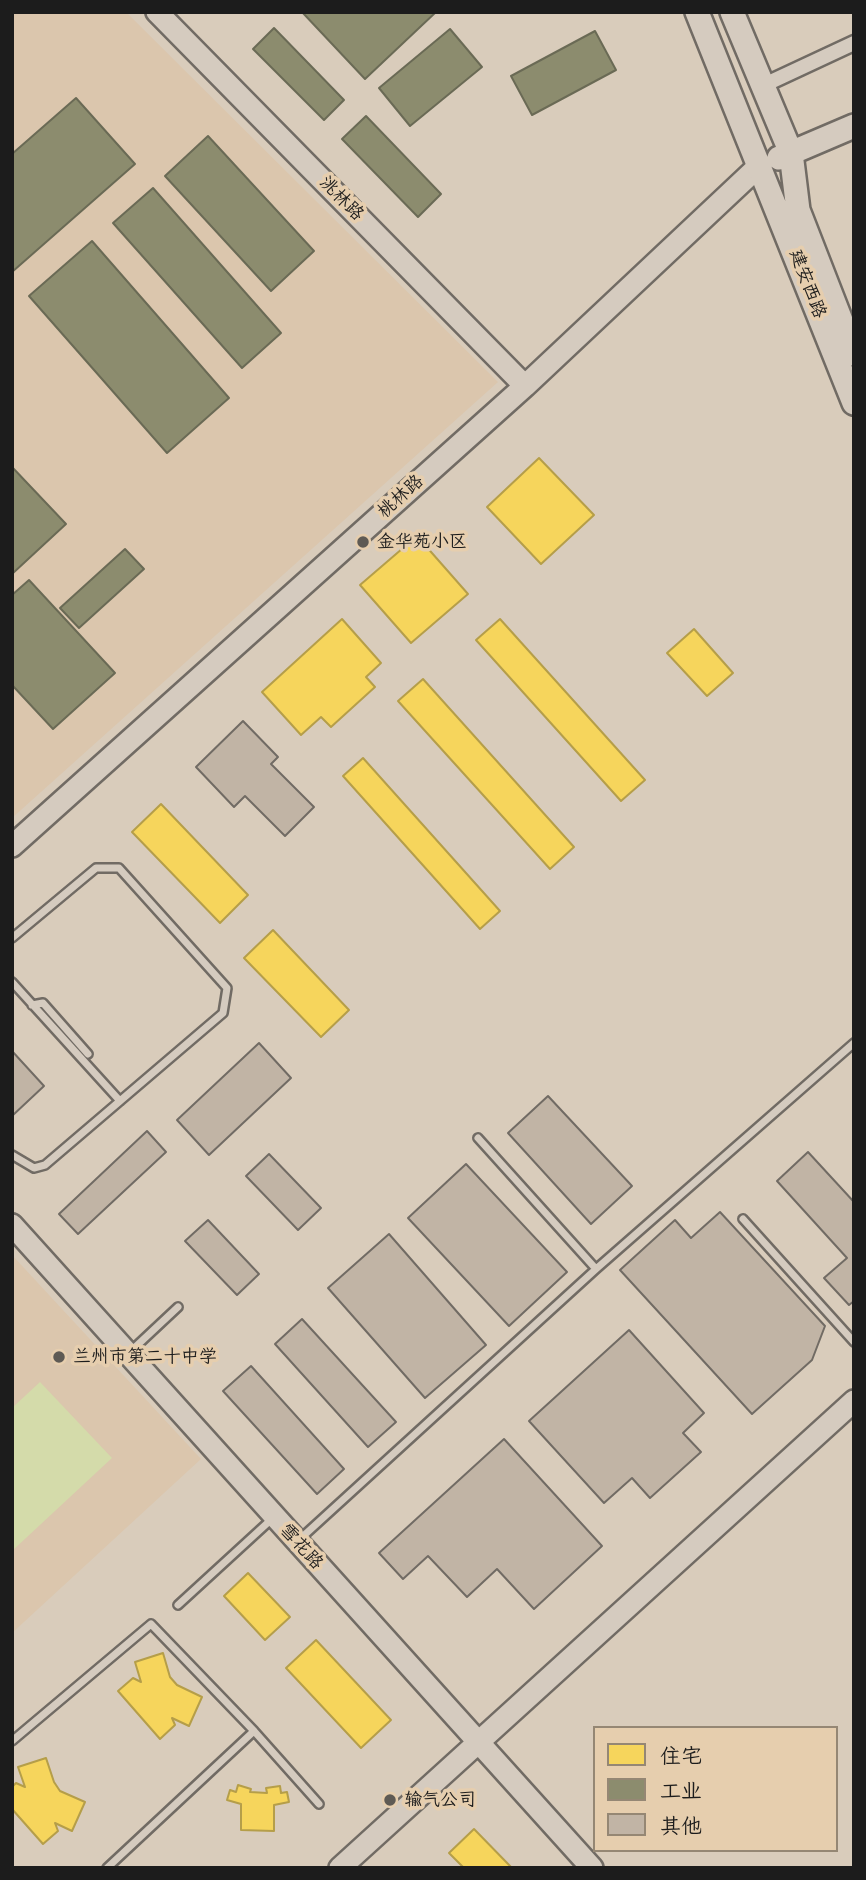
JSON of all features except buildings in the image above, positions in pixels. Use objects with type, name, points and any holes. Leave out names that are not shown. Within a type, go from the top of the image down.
[{"type":"main road","name":"建安西路","points":[[697,12],[854,403]]},
{"type":"main road","name":"建安西路","points":[[732,12],[791,153],[797,211],[854,354]]},
{"type":"main road","points":[[791,153],[854,126]]},
{"type":"main road","points":[[791,153],[854,138]]},
{"type":"main road","name":"桃林路","points":[[760,165],[791,153]]},
{"type":"street","name":"洮林路","points":[[157,12],[525,386]]},
{"type":"street","points":[[764,85],[854,43]]},
{"type":"street","name":"桃林路","points":[[12,846],[525,386],[760,165]]},
{"type":"street","name":"雪花路","points":[[12,1225],[592,1868]]},
{"type":"street","points":[[340,1868],[854,1401]]},
{"type":"lane","points":[[12,939],[96,868],[119,868],[227,988],[223,1013],[44,1166],[34,1168],[12,1155]]},
{"type":"lane","points":[[12,982],[120,1101]]},
{"type":"lane","points":[[32,1005],[43,1003],[88,1054]]},
{"type":"lane","points":[[296,1541],[596,1269],[854,1043]]},
{"type":"lane","points":[[478,1138],[596,1269]]},
{"type":"lane","points":[[743,1219],[854,1342]]},
{"type":"lane","points":[[128,1354],[178,1307]]},
{"type":"lane","points":[[178,1605],[274,1517]]},
{"type":"lane","points":[[12,1741],[151,1624],[254,1731],[319,1804]]},
{"type":"lane","points":[[107,1868],[254,1731]]},
{"type":"shaded area","points":[[12,12],[126,12],[498,382],[12,818]]},
{"type":"shaded area","name":"兰州市第二十中学","points":[[12,1255],[201,1459],[12,1633]]},
{"type":"green space","points":[[40,1382],[112,1458],[12,1551],[12,1408]]},
{"type":"place","name":"金华苑小区","points":[[363,542]]},
{"type":"place","name":"兰州市第二十中学","points":[[59,1357]]},
{"type":"place","name":"输气公司","points":[[390,1800]]}]
